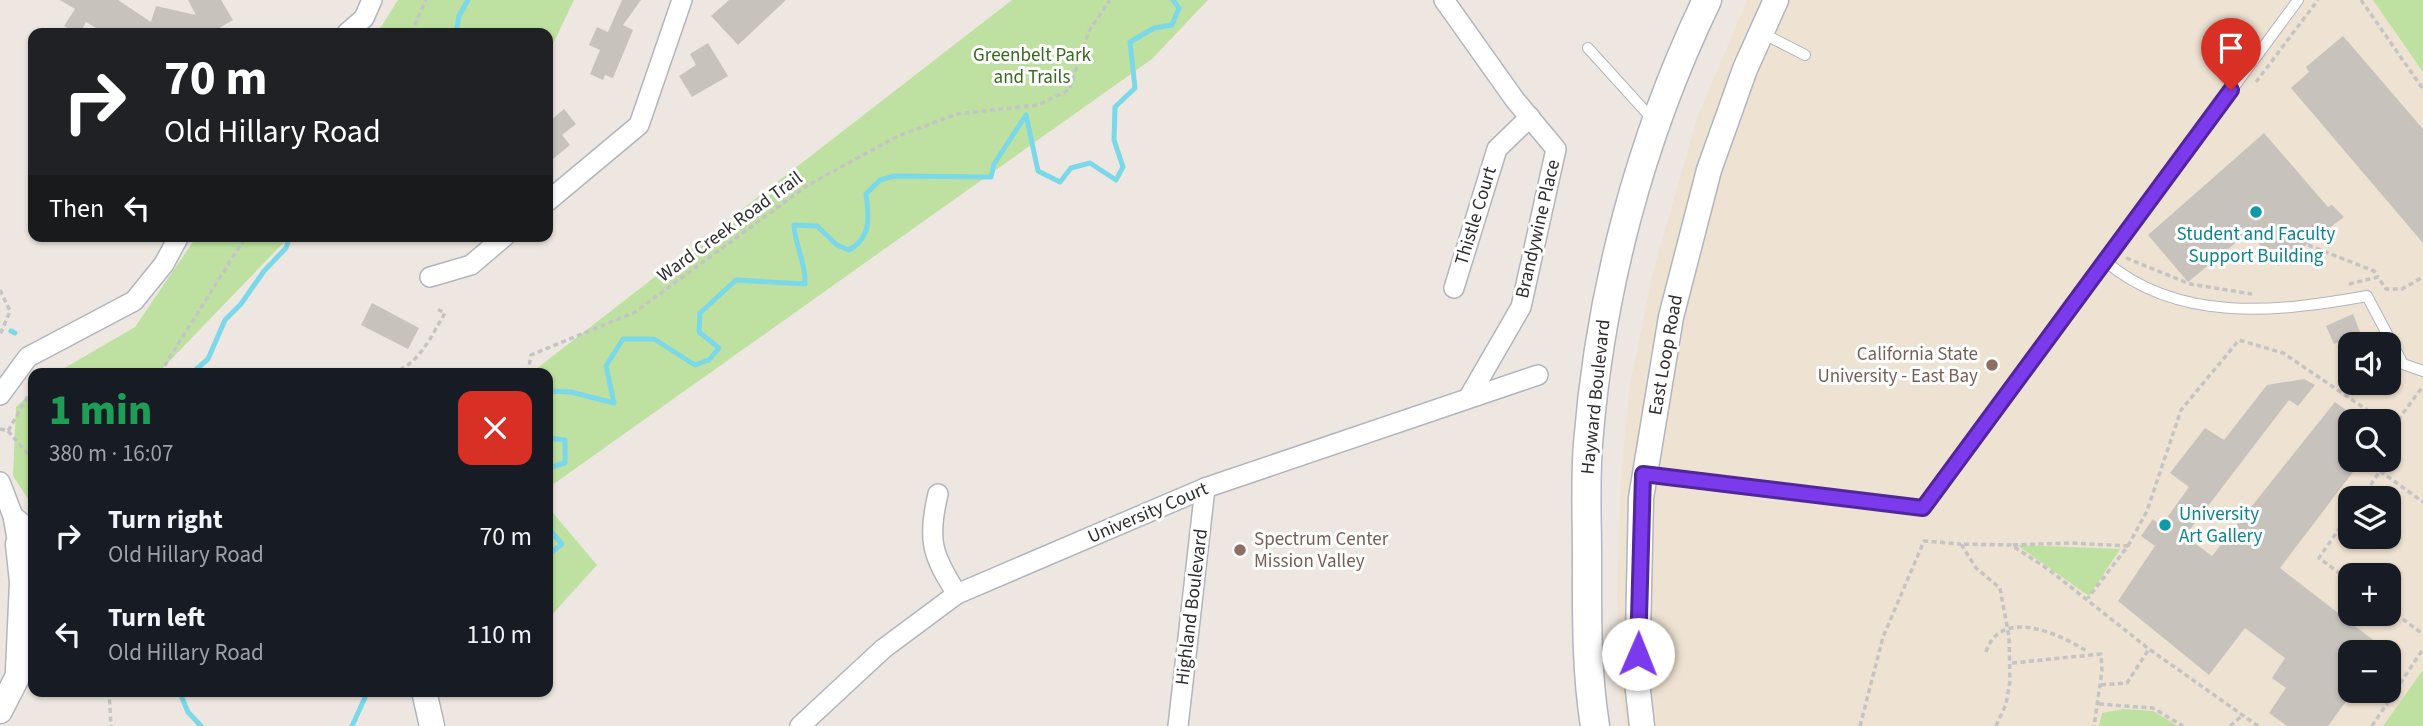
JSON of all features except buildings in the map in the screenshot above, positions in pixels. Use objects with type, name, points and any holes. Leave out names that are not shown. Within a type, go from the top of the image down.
[{"type":"main road","name":"Hayward Boulevard","points":[[1595,726],[1587,679],[1587,447],[1598,345],[1625,216],[1690,36],[1707,0]]},
{"type":"street","points":[[352,28],[363,18],[372,0]]},
{"type":"street","points":[[553,197],[639,125],[682,0]]},
{"type":"street","name":"Brandywine Place","points":[[1444,0],[1556,149],[1521,307],[1469,397]]},
{"type":"street","name":"East Loop Road","points":[[1642,726],[1637,682],[1643,474],[1671,317],[1709,170],[1776,0]]},
{"type":"street","name":"Thistle Court","points":[[1454,288],[1497,149],[1530,117]]},
{"type":"street","points":[[0,396],[28,357],[134,301],[164,264],[176,242]]},
{"type":"street","points":[[430,277],[471,265],[498,242]]},
{"type":"street","name":"University Court","points":[[800,726],[883,649],[957,593],[1205,488],[1538,375]]},
{"type":"street","points":[[0,482],[28,546],[22,582],[18,670]]},
{"type":"street","name":"Highland Boulevard","points":[[1178,726],[1205,488]]},
{"type":"street","points":[[938,494],[932,518],[935,560],[957,593]]},
{"type":"street","points":[[0,711],[18,670],[28,655]]},
{"type":"street","points":[[425,697],[432,726]]},
{"type":"lane","points":[[1643,474],[1923,508],[2298,0]]},
{"type":"lane","points":[[1762,33],[1805,55]]},
{"type":"lane","points":[[1588,48],[1657,124]]},
{"type":"lane","points":[[2105,261],[2133,281],[2174,298],[2206,305],[2283,310],[2367,296],[2403,364],[2423,371]]},
{"type":"path","points":[[413,28],[426,0]]},
{"type":"path","name":"Ward Creek Road Trail","points":[[529,368],[531,355],[635,313],[788,198],[898,135],[957,114],[1038,105],[1069,90],[1089,31],[1110,0]]},
{"type":"path","points":[[2361,0],[2423,89]]},
{"type":"path","points":[[163,368],[242,242]]},
{"type":"path","points":[[2308,245],[2374,271],[2386,289],[2394,291],[2423,276]]},
{"type":"path","points":[[2124,257],[2190,284],[2255,294]]},
{"type":"path","points":[[2338,287],[2378,277]]},
{"type":"path","points":[[0,290],[10,311],[0,335]]},
{"type":"path","points":[[407,368],[416,359],[445,313],[444,309],[437,309]]},
{"type":"path","points":[[2088,598],[2128,546],[2147,511],[2181,410],[2239,340],[2283,353],[2367,409]]},
{"type":"path","points":[[2401,411],[2423,386]]},
{"type":"path","points":[[8,431],[28,396]]},
{"type":"path","points":[[0,429],[8,431],[28,454]]},
{"type":"path","points":[[2381,472],[2423,502]]},
{"type":"path","points":[[2338,530],[2319,558],[2338,572]]},
{"type":"path","points":[[1860,726],[1883,638],[1924,541],[2128,546]]},
{"type":"path","points":[[1961,544],[1976,568],[2000,588],[2012,663],[2006,704],[1996,726]]},
{"type":"path","points":[[2011,545],[2088,598],[2148,649],[2258,726]]},
{"type":"path","points":[[2401,618],[2423,634]]},
{"type":"path","points":[[1986,652],[1990,639],[2007,628],[2038,630],[2063,638],[2089,653]]},
{"type":"path","points":[[2101,685],[2127,683],[2148,649]]},
{"type":"path","points":[[2372,726],[2423,649]]},
{"type":"path","points":[[2012,663],[2089,653],[2101,654],[2101,685],[2094,726]]},
{"type":"path","points":[[109,697],[111,726]]},
{"type":"path","points":[[2099,704],[2152,708],[2183,726]]},
{"type":"path","points":[[2230,726],[2243,715]]},
{"type":"shaded area","name":"California State University - East Bay","points":[[1747,0],[2423,0],[2423,726],[1625,726],[1619,681],[1617,594],[1621,474],[1630,384],[1653,272],[1697,118]]},
{"type":"green space","points":[[398,0],[574,0],[553,44],[553,28],[380,28]]},
{"type":"green space","name":"Greenbelt Park and Trails","points":[[1012,0],[1208,0],[1152,59],[553,484],[553,368],[537,368]]},
{"type":"green space","points":[[2373,0],[2423,0],[2423,72]]},
{"type":"green space","points":[[193,242],[284,242],[163,368],[65,368],[135,327]]},
{"type":"green space","points":[[28,396],[28,498],[13,476],[16,407]]},
{"type":"green space","points":[[553,513],[597,565],[553,613]]},
{"type":"green space","points":[[2017,545],[2120,549],[2089,596]]},
{"type":"green space","points":[[2423,670],[2423,726],[2383,726]]},
{"type":"green space","points":[[2124,709],[2153,711],[2178,726],[2099,726],[2102,713]]},
{"type":"waterway","points":[[457,28],[459,16],[468,0]]},
{"type":"waterway","points":[[553,391],[571,392],[614,403],[606,366],[623,339],[654,339],[695,365],[709,360],[719,348],[699,332],[700,313],[736,280],[805,284],[794,225],[817,226],[837,245],[849,250],[865,233],[868,218],[866,194],[880,180],[895,176],[991,177],[994,164],[1026,115],[1038,171],[1060,182],[1071,168],[1090,163],[1116,180],[1123,167],[1114,140],[1115,107],[1135,88],[1130,42],[1154,28],[1172,25],[1179,8],[1173,0]]},
{"type":"waterway","points":[[198,368],[208,359],[225,320],[241,304],[288,242]]},
{"type":"waterway","points":[[11,331],[15,333]]},
{"type":"waterway","points":[[553,438],[565,440],[565,463],[553,467]]},
{"type":"waterway","points":[[553,534],[562,544],[553,551]]},
{"type":"waterway","points":[[182,697],[188,712],[201,726]]},
{"type":"waterway","points":[[352,726],[365,697]]},
{"type":"place","name":"Student and Faculty Support Building","points":[[2256,212]]},
{"type":"place","name":"California State University - East Bay","points":[[1992,365]]},
{"type":"place","name":"University Art Gallery","points":[[2165,525]]},
{"type":"place","name":"Spectrum Center Mission Valley","points":[[1240,550]]},
{"type":"route","points":[[1638,654],[1643,474],[1923,508],[2231,90]]}]
